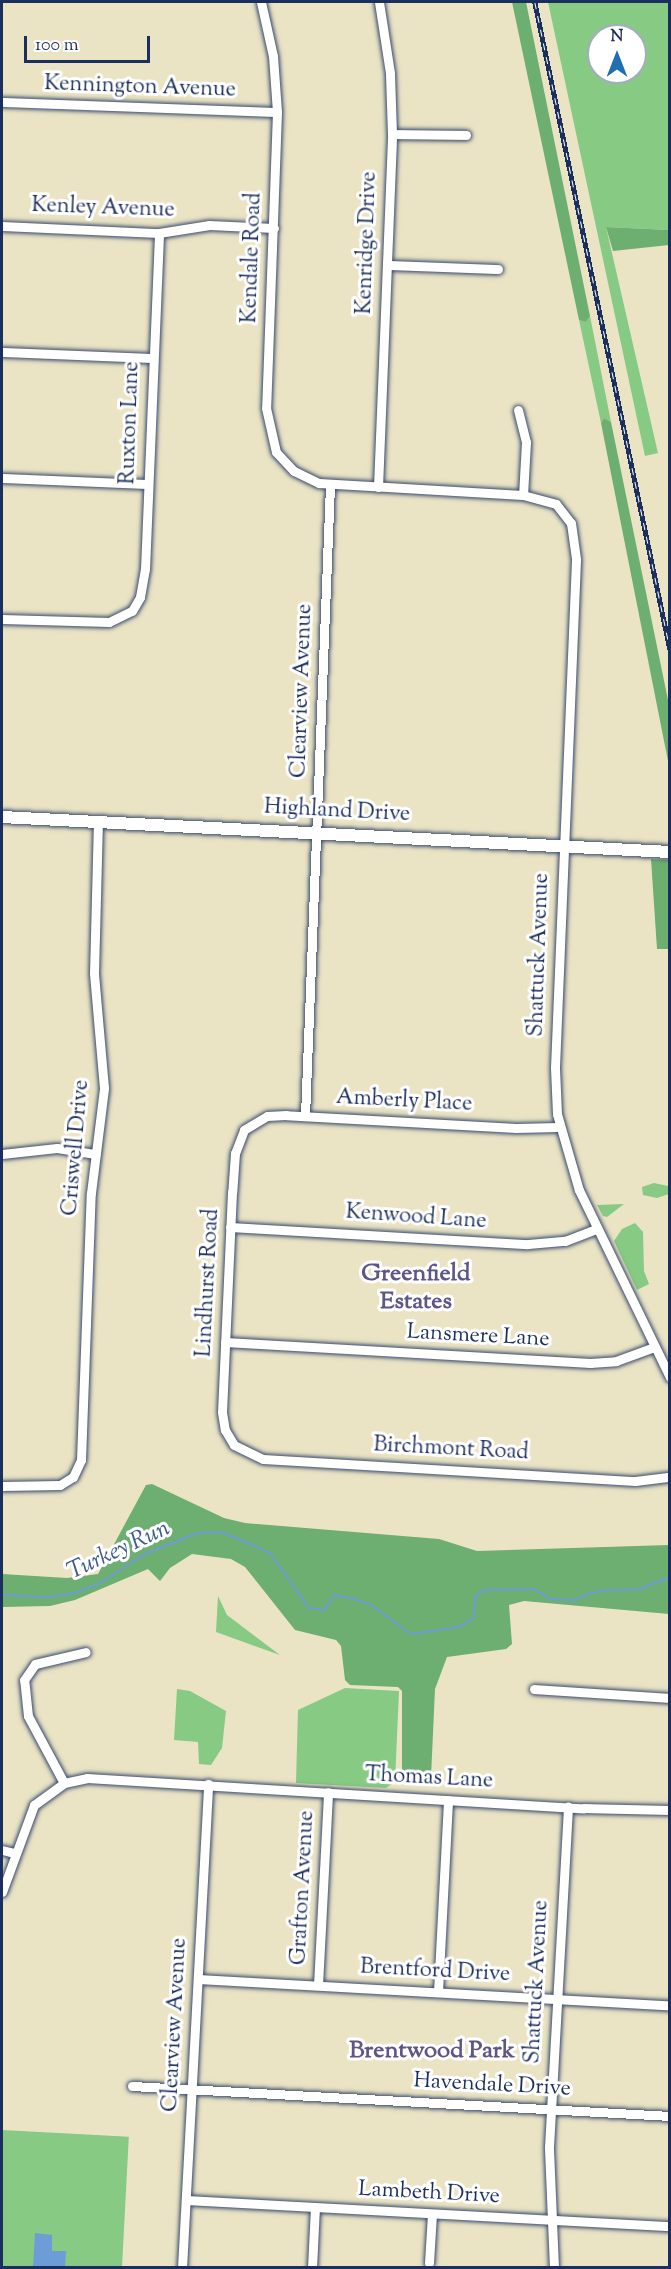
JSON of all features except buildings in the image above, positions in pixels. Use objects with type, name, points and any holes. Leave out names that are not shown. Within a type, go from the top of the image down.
[{"type":"street","name":"Kendale Road","points":[[261,2],[273,56],[277,112],[266,408],[270,439],[276,452],[294,471],[330,484],[523,495],[546,500],[565,513]]},
{"type":"street","name":"Kenridge Drive","points":[[378,487],[392,134],[390,73],[379,2]]},
{"type":"street","name":"Kennington Avenue","points":[[2,102],[277,112]]},
{"type":"street","points":[[392,134],[466,135]]},
{"type":"street","name":"Kenley Avenue","points":[[2,226],[159,233],[209,225],[274,228]]},
{"type":"street","name":"Ruxton Lane","points":[[2,619],[109,622],[132,611],[144,580],[159,233]]},
{"type":"street","points":[[387,265],[498,269]]},
{"type":"street","points":[[2,352],[153,358]]},
{"type":"street","points":[[518,410],[526,442],[523,495]]},
{"type":"street","points":[[2,478],[148,484]]},
{"type":"street","name":"Clearview Avenue","points":[[305,1116],[330,484]]},
{"type":"street","name":"Shattuck Avenue","points":[[565,513],[575,536],[576,560],[555,1068],[558,1126],[579,1190],[669,1377]]},
{"type":"street","name":"Highland Drive","points":[[2,818],[317,832],[669,852]]},
{"type":"street","name":"Criswell Drive","points":[[2,1486],[44,1488],[60,1485],[73,1477],[81,1460],[90,1204],[104,1088],[94,973],[98,822]]},
{"type":"street","name":"Amberly Place","points":[[250,1124],[267,1116],[305,1116],[516,1128],[558,1126]]},
{"type":"street","name":"Lindhurst Road","points":[[234,1445],[225,1430],[222,1412],[230,1227],[235,1153],[238,1140],[250,1124]]},
{"type":"street","points":[[2,1154],[57,1148],[96,1154]]},
{"type":"street","name":"Kenwood Lane","points":[[230,1227],[528,1244],[565,1241],[597,1229]]},
{"type":"street","name":"Lansmere Lane","points":[[225,1342],[590,1363],[616,1361],[654,1347]]},
{"type":"street","name":"Birchmont Road","points":[[234,1445],[263,1459],[635,1481],[669,1477]]},
{"type":"street","points":[[2,1892],[14,1853],[34,1805],[64,1784],[28,1716],[24,1680],[34,1664],[86,1652]]},
{"type":"street","points":[[534,1689],[669,1698]]},
{"type":"street","name":"Thomas Lane","points":[[64,1784],[101,1777],[568,1807],[669,1810]]},
{"type":"street","name":"Clearview Avenue","points":[[183,2268],[208,1784]]},
{"type":"street","name":"Grafton Avenue","points":[[318,1985],[328,1792]]},
{"type":"street","points":[[438,1992],[448,1800]]},
{"type":"street","name":"Shattuck Avenue","points":[[555,2268],[550,2220],[551,2109],[568,1807]]},
{"type":"street","points":[[2,1850],[14,1853]]},
{"type":"street","name":"Brentford Drive","points":[[198,1978],[669,2005]]},
{"type":"street","name":"Havendale Drive","points":[[132,2086],[669,2116]]},
{"type":"street","name":"Lambeth Drive","points":[[186,2200],[669,2226]]},
{"type":"street","points":[[312,2268],[315,2207]]},
{"type":"street","points":[[429,2263],[432,2214]]},
{"type":"green space","points":[[512,2],[526,2],[590,316],[586,322],[579,320]]},
{"type":"green space","points":[[548,2],[669,2],[669,230],[606,227],[658,453],[645,456]]},
{"type":"green space","points":[[606,227],[669,230],[669,245],[613,251]]},
{"type":"green space","points":[[590,316],[611,422],[604,418],[601,423],[579,320],[586,322]]},
{"type":"green space","points":[[604,418],[611,422],[669,705],[669,766],[601,423]]},
{"type":"green space","points":[[651,859],[669,860],[669,949],[657,949]]},
{"type":"green space","points":[[654,1183],[668,1186],[669,1194],[657,1198],[643,1195],[642,1187]]},
{"type":"green space","points":[[624,1204],[607,1217],[603,1216],[597,1205]]},
{"type":"green space","points":[[635,1223],[643,1232],[644,1271],[649,1284],[637,1290],[614,1241],[622,1229]]},
{"type":"green space","points":[[152,1484],[224,1518],[245,1523],[439,1539],[477,1551],[669,1545],[669,1614],[524,1601],[509,1605],[512,1644],[506,1649],[447,1657],[435,1689],[431,1777],[426,1782],[402,1781],[402,1691],[398,1687],[350,1685],[345,1680],[341,1646],[336,1640],[295,1630],[245,1567],[231,1559],[192,1554],[170,1568],[160,1581],[148,1569],[75,1600],[50,1606],[2,1607],[2,1574],[67,1578],[98,1574],[146,1485]]},
{"type":"green space","points":[[218,1596],[227,1615],[280,1655],[216,1632]]},
{"type":"green space","points":[[345,1688],[399,1691],[395,1782],[386,1788],[296,1783],[298,1710]]},
{"type":"green space","points":[[177,1689],[190,1691],[226,1711],[222,1748],[211,1765],[199,1764],[198,1742],[174,1740]]},
{"type":"green space","points":[[2,2130],[129,2137],[122,2268],[2,2267]]},
{"type":"water","points":[[35,2233],[52,2235],[52,2251],[66,2251],[65,2267],[33,2267]]},
{"type":"waterway","name":"Turkey Run","points":[[2,1595],[47,1597],[74,1593],[100,1583],[145,1554],[197,1533],[222,1532],[270,1553],[309,1608],[324,1610],[334,1595],[351,1598],[371,1605],[411,1634],[458,1627],[473,1619],[476,1596],[484,1590],[534,1589],[550,1599],[574,1600],[598,1591],[640,1589],[670,1577]]},
{"type":"railway","points":[[535,2],[670,649]]},
{"type":"district","name":"Greenfield Estates","points":[[416,1289]]},
{"type":"district","name":"Brentwood Park","points":[[432,2052]]}]
